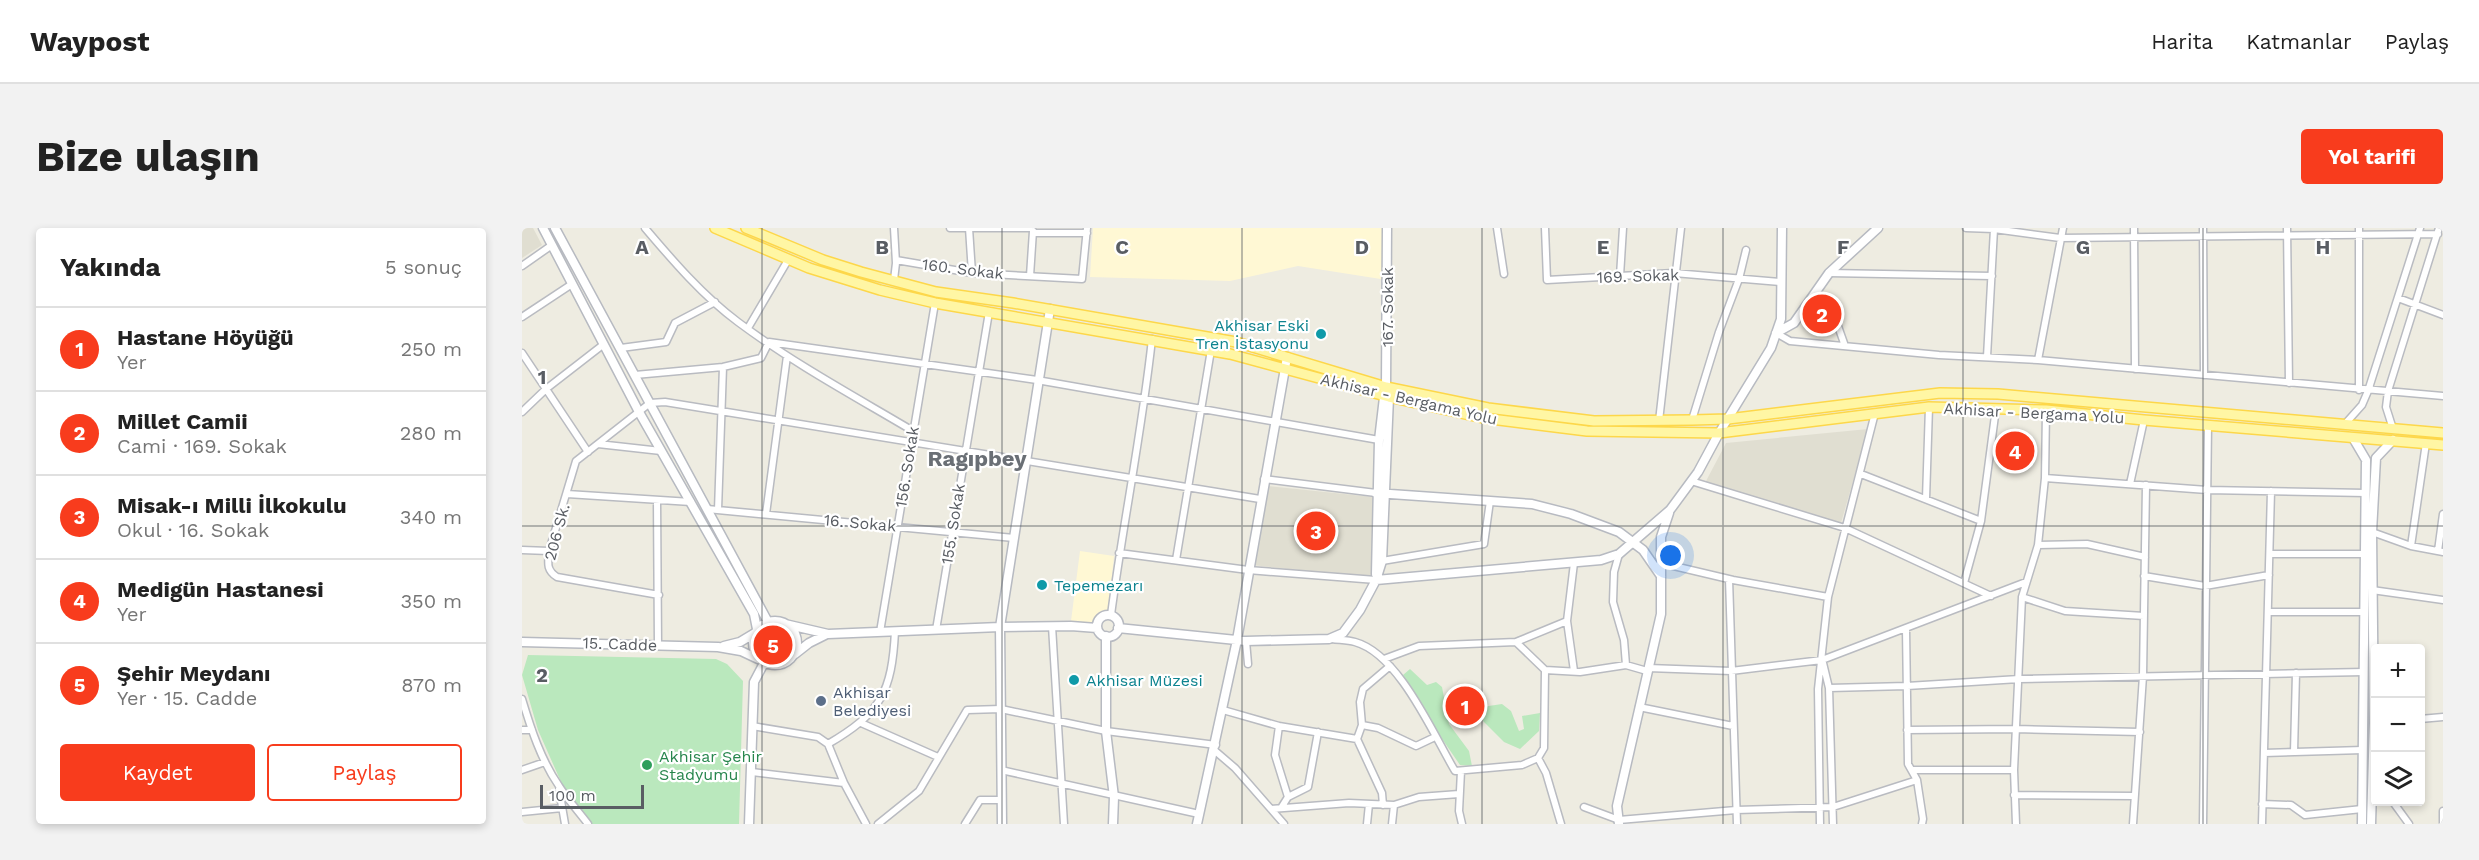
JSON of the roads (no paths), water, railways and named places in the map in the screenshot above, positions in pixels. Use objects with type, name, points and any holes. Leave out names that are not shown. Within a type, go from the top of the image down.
[{"type":"main road","name":"Akhisar - Bergama Yolu","points":[[715,228],[788,260],[848,281],[934,303],[1211,350],[1483,418],[1587,431],[1719,433],[1929,407],[1996,408],[2046,410],[2443,445]]},
{"type":"main road","name":"Akhisar - Bergama Yolu","points":[[746,228],[823,260],[936,292],[1050,309],[1236,342],[1287,357],[1386,393],[1594,422],[1728,418],[1940,393],[1998,393],[2443,433]]},
{"type":"street","points":[[543,228],[639,412],[754,614],[756,631],[752,646],[761,661],[771,666],[784,664],[809,643],[828,634]]},
{"type":"street","points":[[555,228],[768,622]]},
{"type":"street","points":[[645,228],[668,255],[715,302],[748,328],[787,356],[913,431]]},
{"type":"street","points":[[894,228],[896,260],[894,280]]},
{"type":"street","points":[[950,228],[1087,230]]},
{"type":"street","name":"167. Sokak","points":[[1386,393],[1387,228]]},
{"type":"street","points":[[1497,228],[1504,274]]},
{"type":"street","name":"169. Sokak","points":[[1545,228],[1547,280],[1674,273],[1781,282]]},
{"type":"street","points":[[1620,276],[1623,228]]},
{"type":"street","points":[[1659,421],[1674,273],[1681,228]]},
{"type":"street","points":[[1119,554],[1248,570],[1376,580],[1574,563],[1601,560],[1619,554],[1670,510],[1691,481],[1771,348],[1781,319],[1782,228]]},
{"type":"street","points":[[1776,333],[1794,323],[1829,273],[1878,228]]},
{"type":"street","points":[[1966,228],[1994,229],[2060,238],[2203,237],[2288,231],[2438,231],[2388,391],[2386,407],[2393,429]]},
{"type":"street","points":[[2044,228],[2047,236]]},
{"type":"street","points":[[2038,360],[2063,228]]},
{"type":"street","points":[[2134,228],[2135,369]]},
{"type":"street","points":[[2141,238],[2144,228]]},
{"type":"street","points":[[2203,228],[2204,375]]},
{"type":"street","points":[[969,229],[972,273]]},
{"type":"street","points":[[1988,357],[1994,229]]},
{"type":"street","points":[[1030,276],[1032,230]]},
{"type":"street","name":"160. Sokak","points":[[896,260],[972,273],[1082,279],[1087,230]]},
{"type":"street","points":[[2288,231],[2289,383]]},
{"type":"street","points":[[2359,231],[2359,390]]},
{"type":"street","points":[[2345,424],[2362,405],[2368,391],[2419,231]]},
{"type":"street","points":[[522,266],[552,245]]},
{"type":"street","points":[[1692,420],[1719,332],[1739,279],[1746,250]]},
{"type":"street","points":[[748,328],[788,260]]},
{"type":"street","points":[[1829,273],[1992,276]]},
{"type":"street","points":[[522,317],[572,284]]},
{"type":"street","points":[[1815,293],[1833,312],[1845,346]]},
{"type":"street","points":[[2398,298],[2443,315]]},
{"type":"street","points":[[621,348],[666,342],[675,323],[715,302]]},
{"type":"street","name":"156. Sokak","points":[[880,632],[934,303]]},
{"type":"street","points":[[1002,824],[1000,627],[1037,380],[1050,309]]},
{"type":"street","name":"155. Sokak","points":[[936,630],[989,312]]},
{"type":"street","points":[[1776,333],[1790,341],[2038,360],[2443,396]]},
{"type":"street","points":[[1111,615],[1119,554],[1146,400],[1152,339]]},
{"type":"street","points":[[635,375],[723,367],[761,358],[769,342]]},
{"type":"street","points":[[769,342],[1037,380],[1379,440]]},
{"type":"street","points":[[522,411],[546,389],[604,344]]},
{"type":"street","points":[[1176,560],[1211,350]]},
{"type":"street","points":[[522,353],[588,452]]},
{"type":"street","points":[[766,514],[787,356]]},
{"type":"street","points":[[1197,824],[1237,640],[1283,368],[1287,357]]},
{"type":"street","points":[[718,510],[723,367]]},
{"type":"street","points":[[1329,639],[1343,633],[1360,610],[1376,580],[1382,561],[1379,440],[1386,393]]},
{"type":"street","points":[[1376,580],[1386,393]]},
{"type":"street","points":[[650,403],[665,402],[911,444],[1260,499]]},
{"type":"street","name":"206 Sk.","points":[[650,403],[576,461],[549,551],[547,566],[557,577],[659,595]]},
{"type":"street","points":[[1926,499],[1929,407]]},
{"type":"street","points":[[1964,584],[1981,520],[1996,408]]},
{"type":"street","points":[[2016,824],[2014,770],[2022,597],[2038,545],[2045,478],[2046,410]]},
{"type":"street","points":[[1820,824],[1818,689],[1828,597],[1875,412]]},
{"type":"street","points":[[2130,484],[2144,420]]},
{"type":"street","points":[[2203,824],[2208,426]]},
{"type":"street","points":[[2353,438],[2366,460],[2363,750],[2370,792],[2362,809],[2362,824]]},
{"type":"street","points":[[2374,698],[2372,532],[2376,458],[2393,440]]},
{"type":"street","points":[[2411,546],[2426,443]]},
{"type":"street","points":[[598,444],[662,451]]},
{"type":"street","points":[[1861,474],[1981,520]]},
{"type":"street","points":[[2045,478],[2207,490],[2366,493]]},
{"type":"street","points":[[1264,479],[1380,494],[1532,504],[1571,514],[1619,532],[1643,550],[1661,576]]},
{"type":"street","points":[[1691,481],[1845,528],[1991,596]]},
{"type":"street","points":[[2133,824],[2143,676],[2146,485]]},
{"type":"street","points":[[2262,824],[2268,674],[2271,491]]},
{"type":"street","points":[[567,494],[691,502]]},
{"type":"street","points":[[657,500],[658,646]]},
{"type":"street","points":[[1382,561],[1484,544],[1491,501]]},
{"type":"street","name":"16. Sokak","points":[[707,509],[1014,538]]},
{"type":"street","points":[[1619,822],[1617,806],[1661,614],[1661,537],[1670,510]]},
{"type":"street","points":[[2372,532],[2411,546],[2440,552],[2443,514]]},
{"type":"street","points":[[2038,545],[2087,544],[2145,557]]},
{"type":"street","points":[[522,550],[549,551]]},
{"type":"street","points":[[1619,554],[1614,572],[1613,602],[1624,640],[1626,664]]},
{"type":"street","points":[[2270,554],[2365,554]]},
{"type":"street","points":[[1574,563],[1567,621],[1574,671]]},
{"type":"street","points":[[1661,563],[1729,579],[1828,597]]},
{"type":"street","points":[[2144,576],[2205,586],[2270,575]]},
{"type":"street","points":[[1729,579],[1737,824]]},
{"type":"street","points":[[1516,642],[1545,669],[1574,671],[1626,664],[1648,669],[1731,671],[1822,660],[2026,582]]},
{"type":"street","points":[[2372,590],[2443,600]]},
{"type":"street","points":[[2022,597],[2064,611],[2144,616]]},
{"type":"street","points":[[2269,612],[2364,612]]},
{"type":"street","points":[[1097,628],[1102,617],[1111,615]]},
{"type":"street","points":[[1097,628],[1101,634],[1106,636],[1116,633],[1119,628],[1118,622],[1111,615]]},
{"type":"street","points":[[1384,659],[1419,646],[1516,642],[1567,621]]},
{"type":"street","points":[[756,631],[768,622],[828,634],[1000,627],[1097,628]]},
{"type":"street","points":[[785,624],[791,628],[797,640],[794,654]]},
{"type":"street","points":[[1052,626],[1064,824]]},
{"type":"street","points":[[1119,628],[1246,641],[1329,639],[1356,642],[1384,659],[1405,684],[1455,771],[1521,765],[1538,758],[1544,748],[1545,669]]},
{"type":"street","points":[[1906,628],[1908,764],[1917,780],[1922,824]]},
{"type":"street","name":"15. Cadde","points":[[718,647],[740,642],[756,631]]},
{"type":"street","points":[[828,744],[861,723],[876,707],[888,684],[894,662],[895,632]]},
{"type":"street","points":[[1106,636],[1107,732],[1114,797],[1113,824]]},
{"type":"street","points":[[1246,641],[1248,664]]},
{"type":"street","name":"15. Cadde","points":[[522,642],[718,647],[741,651],[761,661]]},
{"type":"street","points":[[1822,660],[1829,688],[1833,824]]},
{"type":"street","points":[[749,824],[754,682],[761,661]]},
{"type":"street","points":[[1383,805],[1382,793],[1357,739],[1362,725],[1360,702],[1363,689],[1390,666]]},
{"type":"street","points":[[1829,688],[2019,679],[2364,672]]},
{"type":"street","points":[[2294,752],[2296,673]]},
{"type":"street","points":[[522,699],[545,762],[558,786],[588,824]]},
{"type":"street","points":[[1639,707],[1733,726]]},
{"type":"street","points":[[878,824],[919,790],[967,710],[1001,709],[1107,732],[1215,748],[1284,824]]},
{"type":"street","points":[[1223,710],[1279,726],[1357,739]]},
{"type":"street","points":[[2425,719],[2443,718]]},
{"type":"street","points":[[861,723],[938,757]]},
{"type":"street","points":[[1362,725],[1378,728],[1416,746],[1435,737]]},
{"type":"street","points":[[752,726],[818,737],[828,744],[844,783],[866,824]]},
{"type":"street","points":[[1279,726],[1275,755],[1288,796]]},
{"type":"street","points":[[1907,730],[2016,729],[2140,732]]},
{"type":"street","points":[[522,730],[532,730]]},
{"type":"street","points":[[1281,808],[1288,796],[1308,787],[1318,732]]},
{"type":"street","points":[[2264,753],[2363,750]]},
{"type":"street","points":[[2371,824],[2370,792],[2373,752]]},
{"type":"street","points":[[1538,758],[1546,772],[1561,824]]},
{"type":"street","points":[[522,770],[545,762]]},
{"type":"street","points":[[1001,770],[1114,797],[1199,814]]},
{"type":"street","points":[[1913,770],[2014,770]]},
{"type":"street","points":[[1461,771],[1459,811],[1462,824]]},
{"type":"street","points":[[752,772],[844,783]]},
{"type":"street","points":[[1584,807],[1619,822],[1736,810],[1833,807],[1917,780]]},
{"type":"street","points":[[558,786],[566,824]]},
{"type":"street","points":[[1271,809],[1349,802],[1394,805],[1426,796],[1459,794]]},
{"type":"street","points":[[2014,795],[2134,796]]},
{"type":"street","points":[[965,824],[980,800],[1002,800]]},
{"type":"street","points":[[1367,824],[1369,804]]},
{"type":"street","points":[[2262,804],[2291,805],[2305,815],[2362,809]]},
{"type":"street","points":[[1392,824],[1394,805]]},
{"type":"street","points":[[2396,806],[2409,824]]},
{"type":"street","points":[[522,812],[562,808]]},
{"type":"street","points":[[2443,811],[2443,824]]},
{"type":"place","name":"Millet Camii","points":[[1822,314]]},
{"type":"place","name":"Akhisar Eski Tren İstasyonu","points":[[1321,334]]},
{"type":"place","name":"Medigün Hastanesi","points":[[2015,451]]},
{"type":"place","name":"Misak-ı Milli İlkokulu","points":[[1316,531]]},
{"type":"place","name":"Tepemezarı","points":[[1042,585]]},
{"type":"place","name":"Şehir Meydanı","points":[[773,645]]},
{"type":"place","name":"Akhisar Müzesi","points":[[1074,680]]},
{"type":"place","name":"Akhisar Belediyesi","points":[[821,701]]},
{"type":"place","name":"Hastane Höyüğü","points":[[1465,706]]},
{"type":"place","name":"Akhisar Şehir Stadyumu","points":[[647,765]]},
{"type":"district","name":"Ragıpbey","points":[[977,458]]}]
